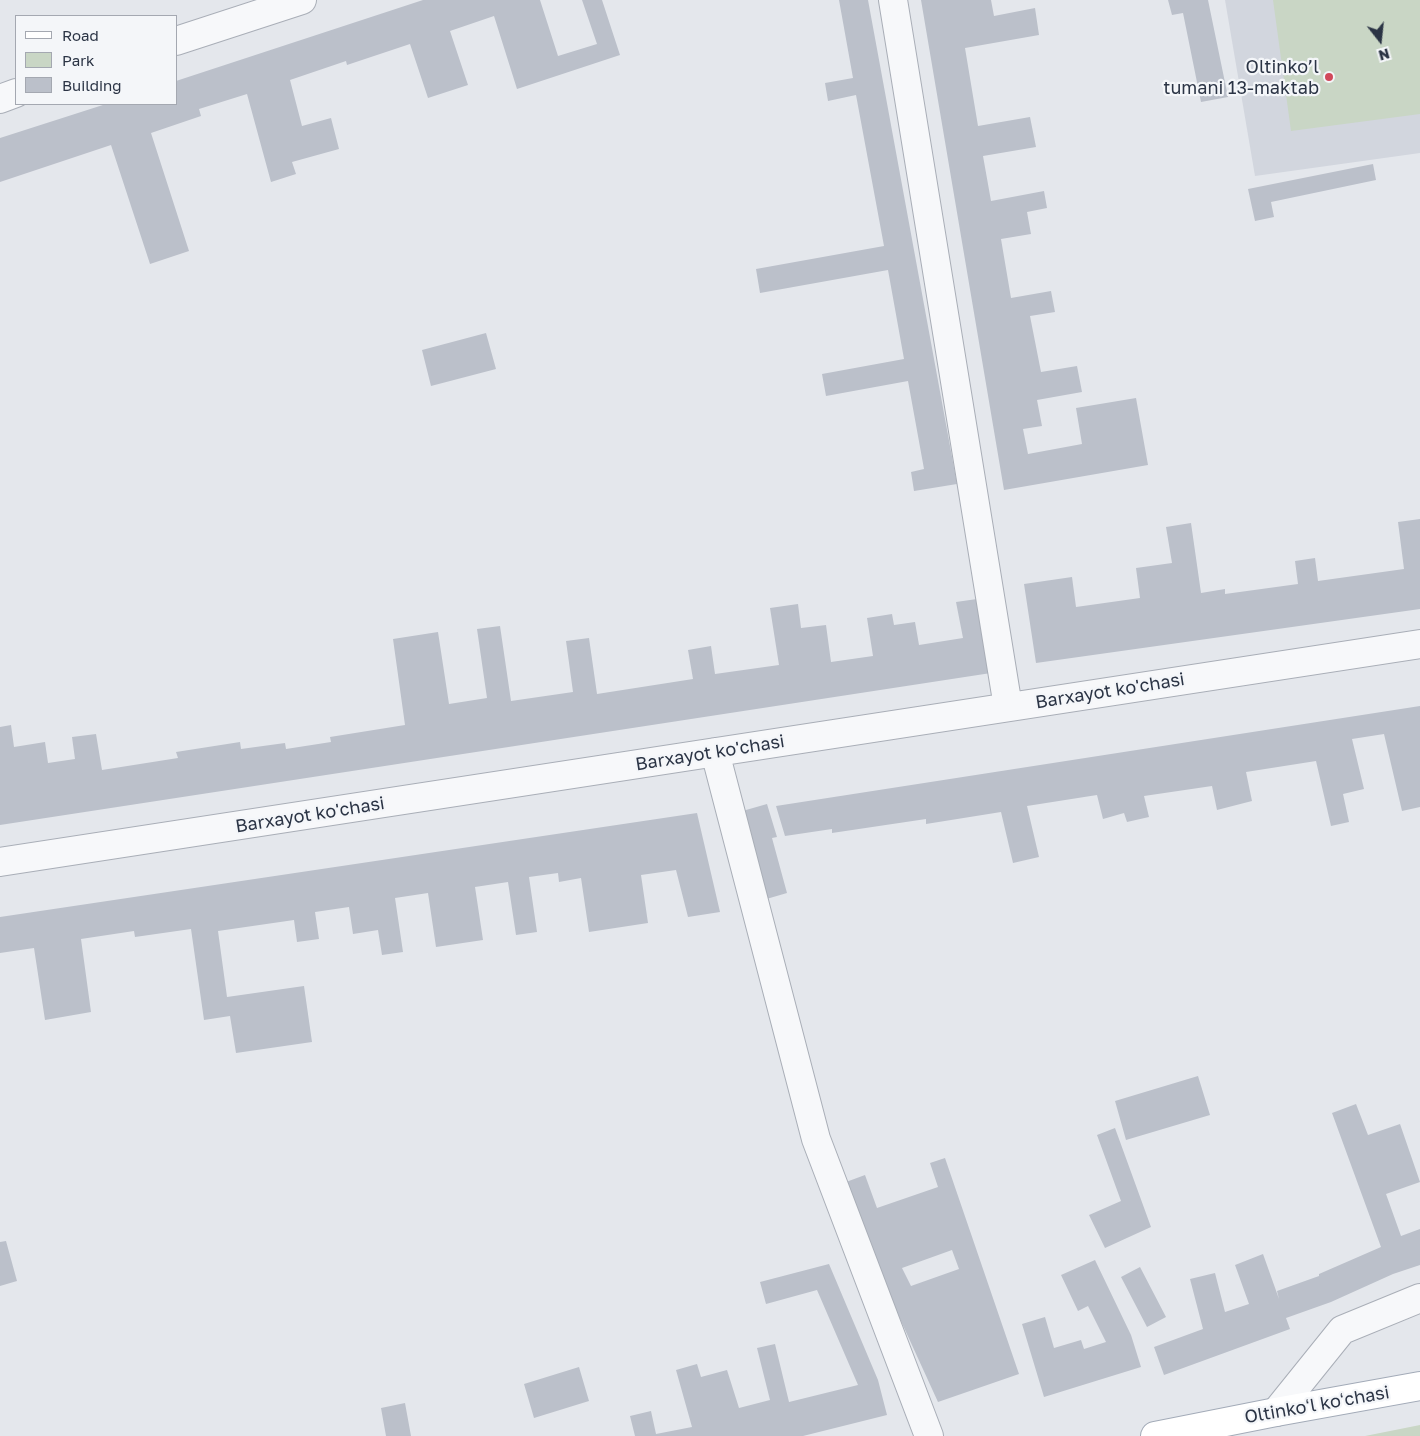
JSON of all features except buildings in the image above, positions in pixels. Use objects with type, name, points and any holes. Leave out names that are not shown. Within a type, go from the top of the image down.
[{"type":"main road","name":"Oltinkoʻl koʻchasi","points":[[1155,1436],[1420,1386]]},
{"type":"street","points":[[178,40],[302,0]]},
{"type":"street","points":[[893,0],[1008,707]]},
{"type":"street","points":[[0,99],[15,93]]},
{"type":"street","name":"Barxayot ko'chasi","points":[[0,862],[1420,644]]},
{"type":"street","points":[[715,752],[816,1139],[929,1436]]},
{"type":"street","points":[[1276,1412],[1342,1330],[1420,1298]]},
{"type":"shaded area","name":"Oltinko’l tumani 13-maktab","points":[[1225,0],[1420,0],[1420,153],[1255,176]]},
{"type":"green space","points":[[1273,0],[1420,0],[1420,114],[1291,131]]},
{"type":"green space","points":[[1420,1425],[1420,1436],[1365,1436]]},
{"type":"place","name":"Oltinko’l tumani 13-maktab","points":[[1329,77]]}]
